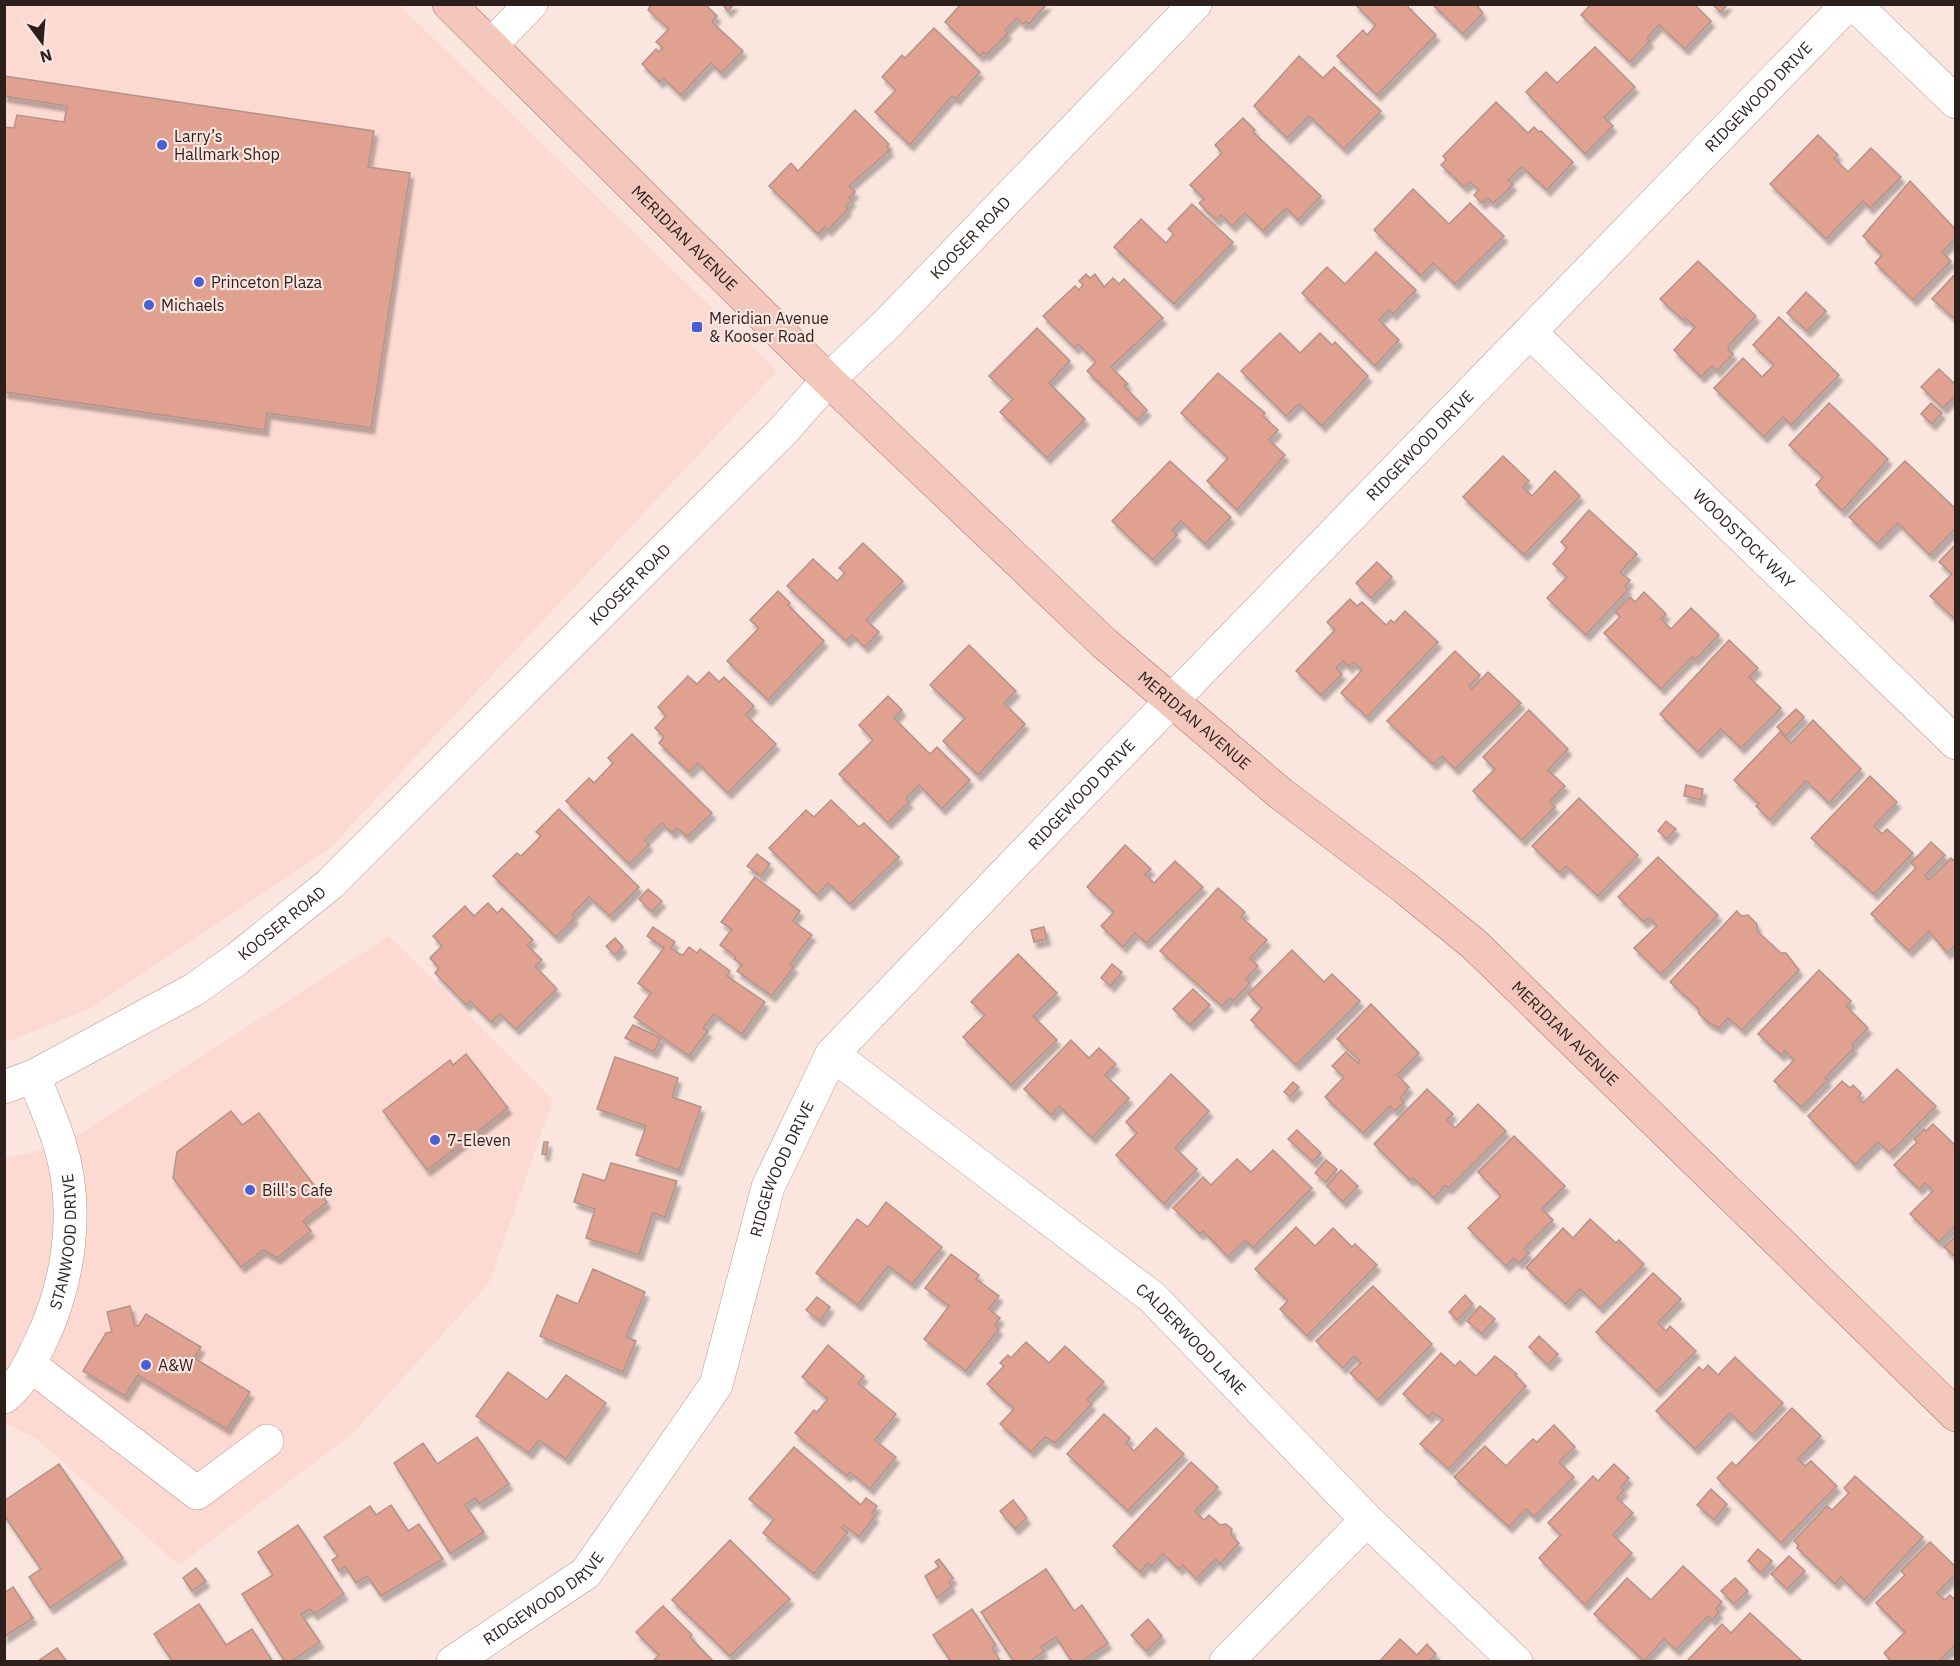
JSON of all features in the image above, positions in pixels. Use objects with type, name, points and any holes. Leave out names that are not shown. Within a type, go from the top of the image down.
[{"type":"main road","name":"MERIDIAN AVENUE","points":[[449,4],[828,380],[1104,643],[1280,793],[1404,887],[1475,945],[1956,1415]]},
{"type":"street","points":[[491,45],[531,4]]},
{"type":"street","name":"KOOSER ROAD","points":[[19,1082],[195,989],[237,959],[330,884],[741,473],[828,380],[887,324],[1195,4]]},
{"type":"street","name":"RIDGEWOOD DRIVE","points":[[453,1662],[586,1573],[716,1385],[768,1187],[832,1054],[1172,700],[1531,333],[1848,4]]},
{"type":"street","points":[[1854,4],[1956,102]]},
{"type":"street","name":"WOODSTOCK WAY","points":[[1531,333],[1956,743]]},
{"type":"street","name":"CALDERWOOD LANE","points":[[832,1054],[1152,1297],[1367,1520],[1516,1662]]},
{"type":"street","name":"STANWOOD DRIVE","points":[[4,1397],[20,1385],[52,1319],[69,1246],[69,1192],[61,1146],[19,1082]]},
{"type":"street","points":[[30,1365],[197,1493],[267,1441]]},
{"type":"street","points":[[1226,1662],[1367,1520]]},
{"type":"shaded area","name":"Princeton Plaza","points":[[5,5],[399,5],[777,371],[330,848],[91,1008],[5,1043]]},
{"type":"shaded area","points":[[389,936],[553,1100],[489,1283],[352,1434],[179,1565],[37,1439],[5,1423],[4,1158],[61,1146]]},
{"type":"building","points":[[647,4],[705,4],[717,16],[712,22],[743,51],[721,73],[711,63],[681,95],[663,78],[660,82],[642,64],[656,49],[659,52],[663,48],[656,42],[669,29],[648,10],[650,7]]},
{"type":"building","points":[[722,4],[734,4],[728,11]]},
{"type":"building","points":[[961,4],[1047,4],[1029,24],[1026,22],[1023,24],[1017,18],[1005,30],[1008,33],[986,55],[983,52],[980,56],[945,22]]},
{"type":"building","points":[[1355,4],[1409,4],[1408,7],[1436,35],[1377,95],[1337,56],[1363,30],[1367,35],[1376,25]]},
{"type":"building","points":[[1432,4],[1476,4],[1483,13],[1463,34]]},
{"type":"building","points":[[1591,4],[1694,4],[1711,21],[1685,49],[1659,25],[1647,38],[1650,41],[1630,62],[1581,15]]},
{"type":"building","points":[[1712,4],[1728,4],[1721,12]]},
{"type":"building","points":[[934,28],[980,72],[956,99],[952,96],[910,145],[875,112],[896,90],[882,77],[902,55],[905,58]]},
{"type":"building","points":[[1595,47],[1635,87],[1604,117],[1613,126],[1585,154],[1526,92],[1546,72],[1557,83]]},
{"type":"building","points":[[1299,56],[1323,78],[1334,67],[1381,111],[1344,149],[1309,116],[1287,138],[1254,106]]},
{"type":"building","name":"Princeton Plaza","points":[[4,76],[374,131],[368,167],[410,173],[371,428],[267,413],[265,430],[4,392],[4,127],[14,128],[17,115],[64,122],[67,106],[4,96]]},
{"type":"building","points":[[1496,102],[1528,133],[1534,127],[1539,132],[1541,131],[1573,162],[1547,190],[1522,167],[1508,180],[1513,184],[1505,193],[1493,203],[1487,198],[1482,203],[1474,195],[1479,190],[1470,182],[1464,187],[1441,165],[1446,160],[1443,156]]},
{"type":"building","points":[[855,110],[889,144],[887,147],[890,150],[849,186],[855,192],[849,198],[852,200],[846,207],[848,209],[828,230],[825,227],[818,234],[769,186],[791,163],[798,171]]},
{"type":"building","points":[[1243,118],[1255,130],[1253,132],[1321,196],[1298,220],[1286,208],[1263,231],[1245,213],[1232,226],[1221,215],[1216,220],[1199,203],[1204,199],[1190,185],[1222,153],[1215,145]]},
{"type":"building","points":[[1818,135],[1838,155],[1834,158],[1848,172],[1871,148],[1901,177],[1870,208],[1863,201],[1826,239],[1770,184]]},
{"type":"building","points":[[1910,181],[1956,230],[1956,238],[1942,252],[1951,261],[1913,300],[1875,263],[1882,255],[1863,236]]},
{"type":"building","points":[[1413,189],[1449,224],[1470,203],[1504,236],[1455,284],[1433,263],[1421,276],[1374,230]]},
{"type":"building","points":[[1192,204],[1233,242],[1174,304],[1114,247],[1141,219],[1166,243],[1174,234],[1168,229]]},
{"type":"building","points":[[1376,252],[1416,290],[1393,314],[1389,310],[1379,320],[1399,340],[1375,366],[1302,293],[1327,267],[1345,284]]},
{"type":"building","points":[[1698,261],[1756,316],[1729,345],[1728,349],[1733,354],[1717,371],[1712,366],[1701,377],[1674,350],[1695,327],[1685,318],[1683,320],[1660,299]]},
{"type":"building","points":[[1956,273],[1956,320],[1932,299]]},
{"type":"building","points":[[1086,274],[1090,278],[1095,274],[1104,287],[1113,278],[1119,284],[1124,279],[1163,318],[1111,367],[1128,384],[1124,386],[1147,410],[1137,420],[1087,371],[1096,362],[1078,344],[1075,348],[1043,316],[1075,286],[1079,290],[1083,285],[1079,281]]},
{"type":"building","points":[[1806,292],[1826,311],[1807,331],[1787,313]]},
{"type":"building","points":[[1779,317],[1839,375],[1791,425],[1783,417],[1764,437],[1714,388],[1743,358],[1762,377],[1774,365],[1753,345]]},
{"type":"building","points":[[1037,328],[1070,361],[1049,383],[1085,419],[1047,458],[1000,412],[1013,399],[989,376]]},
{"type":"building","points":[[1280,333],[1300,353],[1320,333],[1332,345],[1335,342],[1368,376],[1322,426],[1299,404],[1286,416],[1241,371]]},
{"type":"building","points":[[1939,369],[1956,385],[1956,395],[1943,408],[1921,387]]},
{"type":"building","points":[[1218,373],[1265,413],[1263,416],[1278,430],[1269,440],[1285,455],[1237,510],[1207,481],[1228,458],[1181,413]]},
{"type":"building","points":[[1829,403],[1888,459],[1842,511],[1816,485],[1823,477],[1789,445]]},
{"type":"building","points":[[1931,403],[1942,413],[1932,424],[1921,414]]},
{"type":"building","points":[[1503,456],[1529,481],[1523,487],[1532,496],[1555,471],[1580,496],[1524,555],[1463,497]]},
{"type":"building","points":[[1170,461],[1231,517],[1205,544],[1181,521],[1172,530],[1177,535],[1153,560],[1112,521]]},
{"type":"building","points":[[1905,461],[1956,509],[1956,528],[1930,555],[1898,523],[1877,544],[1849,517]]},
{"type":"building","points":[[1589,510],[1637,554],[1620,572],[1630,580],[1625,586],[1628,590],[1586,635],[1547,598],[1567,577],[1553,564],[1567,548],[1561,542]]},
{"type":"building","points":[[863,543],[903,581],[866,620],[879,632],[865,647],[852,635],[846,641],[787,586],[813,559],[837,581],[845,573],[839,568]]},
{"type":"building","points":[[1956,544],[1956,620],[1930,596],[1952,574],[1939,562]]},
{"type":"building","points":[[1377,562],[1392,577],[1371,598],[1356,583]]},
{"type":"building","points":[[778,591],[790,603],[788,605],[824,641],[768,700],[727,661],[759,628],[750,620]]},
{"type":"building","points":[[1644,592],[1666,614],[1661,619],[1671,629],[1691,608],[1719,635],[1695,660],[1692,657],[1661,689],[1604,633],[1620,617],[1615,612],[1630,597],[1635,602]]},
{"type":"building","points":[[1350,599],[1357,606],[1362,602],[1386,625],[1391,620],[1394,623],[1405,611],[1438,642],[1367,717],[1341,693],[1362,670],[1353,662],[1349,667],[1343,661],[1336,668],[1342,674],[1321,695],[1296,671],[1335,630],[1327,622]]},
{"type":"building","points":[[1729,640],[1758,668],[1749,677],[1781,708],[1741,748],[1721,729],[1698,752],[1660,714]]},
{"type":"building","points":[[969,645],[1016,691],[1004,703],[1025,724],[978,775],[943,741],[965,718],[930,685]]},
{"type":"building","points":[[1455,651],[1480,675],[1469,686],[1472,689],[1488,672],[1521,703],[1455,769],[1442,756],[1433,764],[1387,721]]},
{"type":"building","points":[[709,672],[719,682],[724,677],[754,706],[746,715],[776,744],[728,793],[698,763],[689,772],[659,743],[664,737],[655,728],[666,716],[658,707],[688,676],[697,684]]},
{"type":"building","points":[[888,696],[902,710],[894,718],[930,754],[937,747],[970,780],[942,809],[919,785],[906,798],[909,802],[888,823],[839,774],[873,740],[859,725]]},
{"type":"building","points":[[1796,709],[1804,717],[1786,736],[1777,727]]},
{"type":"building","points":[[1529,710],[1568,749],[1548,770],[1565,786],[1550,801],[1555,807],[1522,840],[1473,791],[1495,769],[1483,757]]},
{"type":"building","points":[[1813,720],[1861,769],[1829,803],[1806,781],[1770,820],[1756,806],[1759,804],[1734,780],[1780,732],[1791,743]]},
{"type":"building","points":[[632,734],[712,813],[687,837],[677,828],[672,833],[662,823],[645,840],[649,845],[629,864],[566,801],[589,778],[594,783],[613,763],[608,758]]},
{"type":"building","points":[[1870,776],[1897,802],[1874,826],[1882,834],[1887,829],[1913,853],[1874,894],[1811,838]]},
{"type":"building","points":[[1686,785],[1703,789],[1701,800],[1684,796]]},
{"type":"building","points":[[1579,798],[1638,855],[1598,896],[1566,866],[1560,873],[1532,846]]},
{"type":"building","points":[[831,800],[859,827],[864,823],[899,857],[850,904],[828,883],[817,895],[769,848],[806,810],[814,817]]},
{"type":"building","points":[[559,809],[639,887],[610,916],[589,897],[572,915],[575,918],[556,937],[493,876],[517,853],[521,856],[541,836],[536,832]]},
{"type":"building","points":[[1666,821],[1676,829],[1667,839],[1658,831]]},
{"type":"building","points":[[1931,842],[1945,855],[1925,875],[1929,880],[1951,858],[1956,862],[1956,945],[1947,953],[1929,931],[1909,951],[1871,914],[1916,868],[1911,863]]},
{"type":"building","points":[[1125,845],[1151,869],[1145,874],[1154,883],[1175,861],[1203,887],[1146,943],[1135,933],[1123,947],[1101,926],[1114,912],[1087,887]]},
{"type":"building","points":[[757,854],[770,864],[761,876],[747,866]]},
{"type":"building","points":[[1658,857],[1718,915],[1661,974],[1634,948],[1657,926],[1649,918],[1644,922],[1618,897]]},
{"type":"building","points":[[755,877],[800,911],[793,921],[812,935],[790,964],[794,967],[772,996],[737,971],[742,965],[734,959],[736,957],[720,945],[732,929],[721,922]]},
{"type":"building","points":[[1218,888],[1245,912],[1241,917],[1267,940],[1250,958],[1258,966],[1246,979],[1250,983],[1233,1001],[1230,998],[1222,1006],[1160,951]]},
{"type":"building","points":[[648,889],[662,901],[652,912],[639,899]]},
{"type":"building","points":[[488,903],[497,913],[502,908],[533,940],[527,945],[542,960],[535,966],[557,989],[516,1029],[500,1014],[491,1022],[470,1001],[466,1005],[435,973],[439,968],[430,958],[442,946],[433,936],[465,906],[474,916]]},
{"type":"building","points":[[1737,911],[1741,916],[1748,915],[1757,924],[1757,931],[1781,953],[1786,953],[1799,970],[1742,1030],[1728,1018],[1719,1028],[1709,1023],[1699,1014],[1699,1009],[1670,982]]},
{"type":"building","points":[[653,927],[675,942],[671,948],[680,954],[683,955],[689,947],[697,953],[700,949],[730,971],[727,976],[765,1002],[742,1034],[714,1014],[703,1028],[708,1031],[689,1056],[634,1017],[651,993],[638,983],[664,948],[647,936]]},
{"type":"building","points":[[1044,927],[1047,939],[1034,942],[1031,930]]},
{"type":"building","points":[[615,938],[623,947],[615,955],[606,946]]},
{"type":"building","points":[[1292,950],[1324,982],[1332,974],[1360,1001],[1296,1065],[1251,1020],[1262,1008],[1248,994]]},
{"type":"building","points":[[1018,954],[1057,993],[1033,1016],[1057,1040],[1011,1085],[963,1037],[985,1015],[971,1002]]},
{"type":"building","points":[[1112,964],[1122,972],[1111,986],[1101,978]]},
{"type":"building","points":[[1819,970],[1851,1001],[1846,1006],[1868,1028],[1852,1045],[1854,1048],[1825,1078],[1828,1080],[1801,1107],[1774,1081],[1794,1060],[1785,1051],[1781,1055],[1758,1034]]},
{"type":"building","points":[[1193,989],[1210,1005],[1190,1025],[1173,1009]]},
{"type":"building","points":[[1371,1004],[1419,1053],[1397,1075],[1409,1087],[1400,1098],[1404,1102],[1395,1111],[1390,1106],[1363,1133],[1325,1097],[1344,1077],[1332,1066],[1346,1052],[1358,1063],[1360,1061],[1337,1039]]},
{"type":"building","points":[[633,1025],[661,1038],[654,1052],[625,1038]]},
{"type":"building","points":[[1071,1040],[1089,1058],[1099,1048],[1116,1064],[1105,1075],[1129,1098],[1092,1138],[1059,1106],[1051,1115],[1024,1089]]},
{"type":"building","name":"7-Eleven","points":[[466,1054],[508,1108],[427,1170],[383,1111],[450,1060],[453,1065]]},
{"type":"building","points":[[615,1057],[678,1078],[672,1097],[701,1107],[679,1170],[636,1155],[646,1126],[597,1109]]},
{"type":"building","points":[[1897,1069],[1936,1106],[1890,1153],[1878,1142],[1855,1165],[1808,1116],[1842,1081],[1850,1088],[1853,1085],[1861,1093],[1858,1097],[1863,1103]]},
{"type":"building","points":[[1171,1074],[1209,1111],[1175,1148],[1197,1169],[1164,1204],[1116,1155],[1137,1133],[1126,1122]]},
{"type":"building","points":[[1293,1082],[1299,1087],[1290,1097],[1284,1092]]},
{"type":"building","points":[[1427,1089],[1453,1114],[1447,1120],[1455,1128],[1478,1104],[1506,1131],[1449,1188],[1445,1186],[1434,1198],[1413,1178],[1410,1180],[1374,1144]]},
{"type":"building","name":"Bill's Cafe","points":[[231,1111],[242,1125],[259,1113],[327,1202],[303,1221],[311,1231],[277,1258],[263,1250],[241,1267],[173,1178],[177,1152]]},
{"type":"building","points":[[1933,1124],[1956,1146],[1956,1225],[1939,1242],[1910,1214],[1933,1191],[1925,1183],[1919,1189],[1894,1165],[1917,1142],[1914,1139]]},
{"type":"building","points":[[1297,1130],[1321,1153],[1313,1162],[1288,1139]]},
{"type":"building","points":[[1514,1136],[1565,1186],[1542,1209],[1553,1220],[1524,1249],[1529,1253],[1519,1263],[1514,1258],[1506,1266],[1468,1228],[1501,1196],[1478,1172]]},
{"type":"building","points":[[544,1142],[548,1142],[546,1155],[542,1154]]},
{"type":"building","points":[[1273,1150],[1312,1188],[1253,1248],[1245,1240],[1228,1257],[1203,1231],[1200,1234],[1173,1208],[1203,1177],[1211,1185],[1237,1159],[1251,1172]]},
{"type":"building","points":[[1326,1160],[1337,1169],[1326,1182],[1315,1173]]},
{"type":"building","points":[[611,1163],[677,1181],[665,1217],[653,1213],[639,1255],[586,1238],[595,1209],[574,1202],[583,1174],[605,1181]]},
{"type":"building","points":[[1341,1170],[1358,1186],[1343,1202],[1327,1186]]},
{"type":"building","points":[[886,1202],[942,1247],[912,1284],[888,1266],[858,1305],[816,1273],[857,1219],[868,1227]]},
{"type":"building","points":[[1590,1219],[1616,1243],[1619,1240],[1644,1264],[1600,1308],[1580,1289],[1566,1304],[1526,1268],[1563,1228],[1573,1238]]},
{"type":"building","points":[[1296,1227],[1315,1246],[1333,1228],[1352,1247],[1355,1244],[1377,1265],[1307,1336],[1280,1309],[1288,1301],[1255,1269]]},
{"type":"building","points":[[1956,1236],[1956,1258],[1944,1247]]},
{"type":"building","points":[[951,1254],[979,1275],[976,1279],[999,1296],[989,1309],[1000,1318],[995,1325],[999,1329],[966,1371],[924,1339],[949,1306],[925,1288]]},
{"type":"building","points":[[593,1269],[645,1292],[626,1337],[636,1341],[623,1372],[540,1336],[557,1295],[578,1304]]},
{"type":"building","points":[[1653,1273],[1681,1299],[1658,1323],[1666,1331],[1670,1326],[1696,1351],[1657,1391],[1596,1332]]},
{"type":"building","points":[[1373,1286],[1432,1344],[1378,1400],[1350,1373],[1361,1363],[1354,1356],[1343,1368],[1316,1341]]},
{"type":"building","points":[[1465,1295],[1473,1304],[1457,1320],[1449,1312]]},
{"type":"building","points":[[817,1297],[830,1307],[820,1321],[806,1310]]},
{"type":"building","name":"A&W","points":[[130,1306],[135,1326],[139,1325],[146,1314],[201,1347],[194,1358],[250,1392],[227,1429],[138,1375],[125,1396],[83,1371],[106,1333],[112,1332],[107,1312]]},
{"type":"building","points":[[1480,1306],[1495,1319],[1482,1334],[1467,1321]]},
{"type":"building","points":[[1539,1336],[1558,1354],[1548,1365],[1529,1347]]},
{"type":"building","points":[[1026,1342],[1049,1363],[1065,1346],[1104,1382],[1087,1400],[1092,1404],[1055,1443],[1045,1437],[1031,1452],[1000,1424],[1014,1409],[987,1384],[1004,1366],[1000,1363],[1008,1355],[1011,1358]]},
{"type":"building","points":[[828,1345],[864,1376],[858,1383],[896,1414],[875,1440],[896,1457],[870,1489],[850,1472],[847,1476],[795,1433],[814,1410],[817,1412],[828,1399],[802,1377]]},
{"type":"building","points":[[1441,1353],[1455,1366],[1460,1361],[1476,1376],[1495,1356],[1517,1374],[1515,1375],[1526,1386],[1449,1469],[1420,1444],[1443,1420],[1433,1412],[1428,1417],[1403,1394]]},
{"type":"building","points":[[1735,1357],[1783,1403],[1752,1435],[1730,1413],[1695,1449],[1656,1411],[1699,1367],[1703,1371],[1708,1365],[1718,1375]]},
{"type":"building","points":[[508,1372],[547,1400],[566,1375],[606,1403],[566,1459],[539,1440],[529,1453],[476,1416]]},
{"type":"building","points":[[1792,1408],[1821,1436],[1798,1459],[1805,1466],[1811,1461],[1837,1486],[1781,1543],[1717,1478],[1732,1462],[1736,1466]]},
{"type":"building","points":[[1104,1414],[1130,1438],[1126,1443],[1134,1451],[1156,1428],[1184,1454],[1128,1511],[1067,1454]]},
{"type":"building","points":[[1554,1425],[1575,1447],[1559,1462],[1574,1477],[1534,1517],[1526,1509],[1509,1527],[1454,1477],[1485,1446],[1506,1466],[1533,1439],[1537,1442]]},
{"type":"building","points":[[477,1437],[509,1484],[479,1504],[475,1498],[465,1505],[484,1532],[450,1554],[394,1463],[423,1443],[437,1464]]},
{"type":"building","points":[[794,1447],[861,1505],[866,1498],[877,1506],[872,1513],[875,1516],[859,1537],[844,1525],[842,1528],[848,1532],[814,1574],[763,1533],[774,1519],[749,1499]]},
{"type":"building","points":[[1191,1462],[1218,1487],[1195,1511],[1204,1520],[1209,1515],[1220,1525],[1226,1524],[1232,1529],[1231,1535],[1239,1543],[1220,1564],[1216,1559],[1196,1579],[1183,1565],[1179,1569],[1163,1554],[1151,1567],[1148,1563],[1140,1572],[1113,1546]]},
{"type":"building","points":[[59,1464],[123,1558],[50,1608],[29,1577],[41,1569],[4,1515],[4,1501]]},
{"type":"building","points":[[1614,1464],[1629,1478],[1621,1487],[1624,1490],[1617,1498],[1633,1513],[1613,1535],[1632,1553],[1585,1605],[1539,1558],[1561,1535],[1548,1523],[1593,1476],[1598,1481]]},
{"type":"building","points":[[1855,1476],[1923,1537],[1864,1600],[1841,1577],[1835,1584],[1797,1548],[1799,1546],[1794,1541],[1827,1506],[1832,1510],[1849,1493],[1844,1488]]},
{"type":"building","points":[[1711,1489],[1727,1504],[1714,1520],[1697,1505]]},
{"type":"building","points":[[1013,1500],[1027,1518],[1015,1529],[1000,1511]]},
{"type":"building","points":[[391,1505],[408,1531],[419,1524],[443,1559],[381,1596],[367,1576],[356,1583],[345,1566],[339,1571],[332,1560],[338,1556],[324,1537],[370,1506],[376,1515]]},
{"type":"building","points":[[298,1525],[344,1594],[314,1614],[310,1609],[301,1614],[320,1642],[290,1662],[285,1662],[242,1594],[273,1575],[258,1552]]},
{"type":"building","points":[[730,1540],[790,1599],[730,1656],[672,1600]]},
{"type":"building","points":[[1930,1542],[1956,1567],[1956,1574],[1937,1593],[1945,1600],[1950,1595],[1956,1601],[1956,1644],[1938,1662],[1892,1662],[1884,1653],[1905,1632],[1876,1603],[1905,1575],[1901,1571]]},
{"type":"building","points":[[1758,1549],[1772,1561],[1761,1573],[1748,1561]]},
{"type":"building","points":[[1789,1556],[1805,1571],[1787,1589],[1771,1574]]},
{"type":"building","points":[[939,1559],[953,1578],[949,1582],[952,1586],[937,1598],[925,1576],[939,1567],[935,1562]]},
{"type":"building","points":[[1683,1566],[1722,1602],[1716,1609],[1719,1612],[1712,1620],[1708,1616],[1676,1650],[1664,1639],[1644,1661],[1594,1614],[1627,1578],[1651,1600]]},
{"type":"building","points":[[196,1568],[206,1581],[192,1591],[183,1578]]},
{"type":"building","points":[[1046,1569],[1074,1611],[1082,1605],[1108,1643],[1081,1662],[1072,1662],[1056,1637],[1041,1647],[1044,1651],[1029,1662],[1014,1662],[981,1612]]},
{"type":"building","points":[[1735,1578],[1748,1591],[1734,1604],[1721,1591]]},
{"type":"building","points":[[13,1587],[33,1618],[4,1637],[4,1593]]},
{"type":"building","points":[[199,1604],[226,1645],[252,1629],[273,1662],[173,1662],[154,1634]]},
{"type":"building","points":[[663,1606],[692,1635],[690,1637],[714,1662],[652,1662],[659,1655],[636,1632]]},
{"type":"building","points":[[972,1609],[996,1645],[992,1648],[1001,1662],[948,1662],[950,1660],[933,1635]]},
{"type":"building","points":[[1750,1613],[1802,1661],[1686,1662],[1722,1624],[1731,1633]]},
{"type":"building","points":[[1148,1619],[1162,1636],[1146,1651],[1131,1635]]},
{"type":"building","points":[[1400,1639],[1417,1655],[1427,1644],[1436,1654],[1429,1662],[1379,1662]]},
{"type":"building","points":[[57,1648],[67,1662],[38,1661]]},
{"type":"place","name":"Larry’s Hallmark Shop","points":[[162,145]]},
{"type":"place","name":"Princeton Plaza","points":[[199,282]]},
{"type":"place","name":"Michaels","points":[[149,305]]},
{"type":"place","name":"Meridian Avenue & Kooser Road","points":[[697,327]]},
{"type":"place","name":"7-Eleven","points":[[435,1140]]},
{"type":"place","name":"Bill's Cafe","points":[[250,1190]]},
{"type":"place","name":"A&W","points":[[146,1365]]}]
